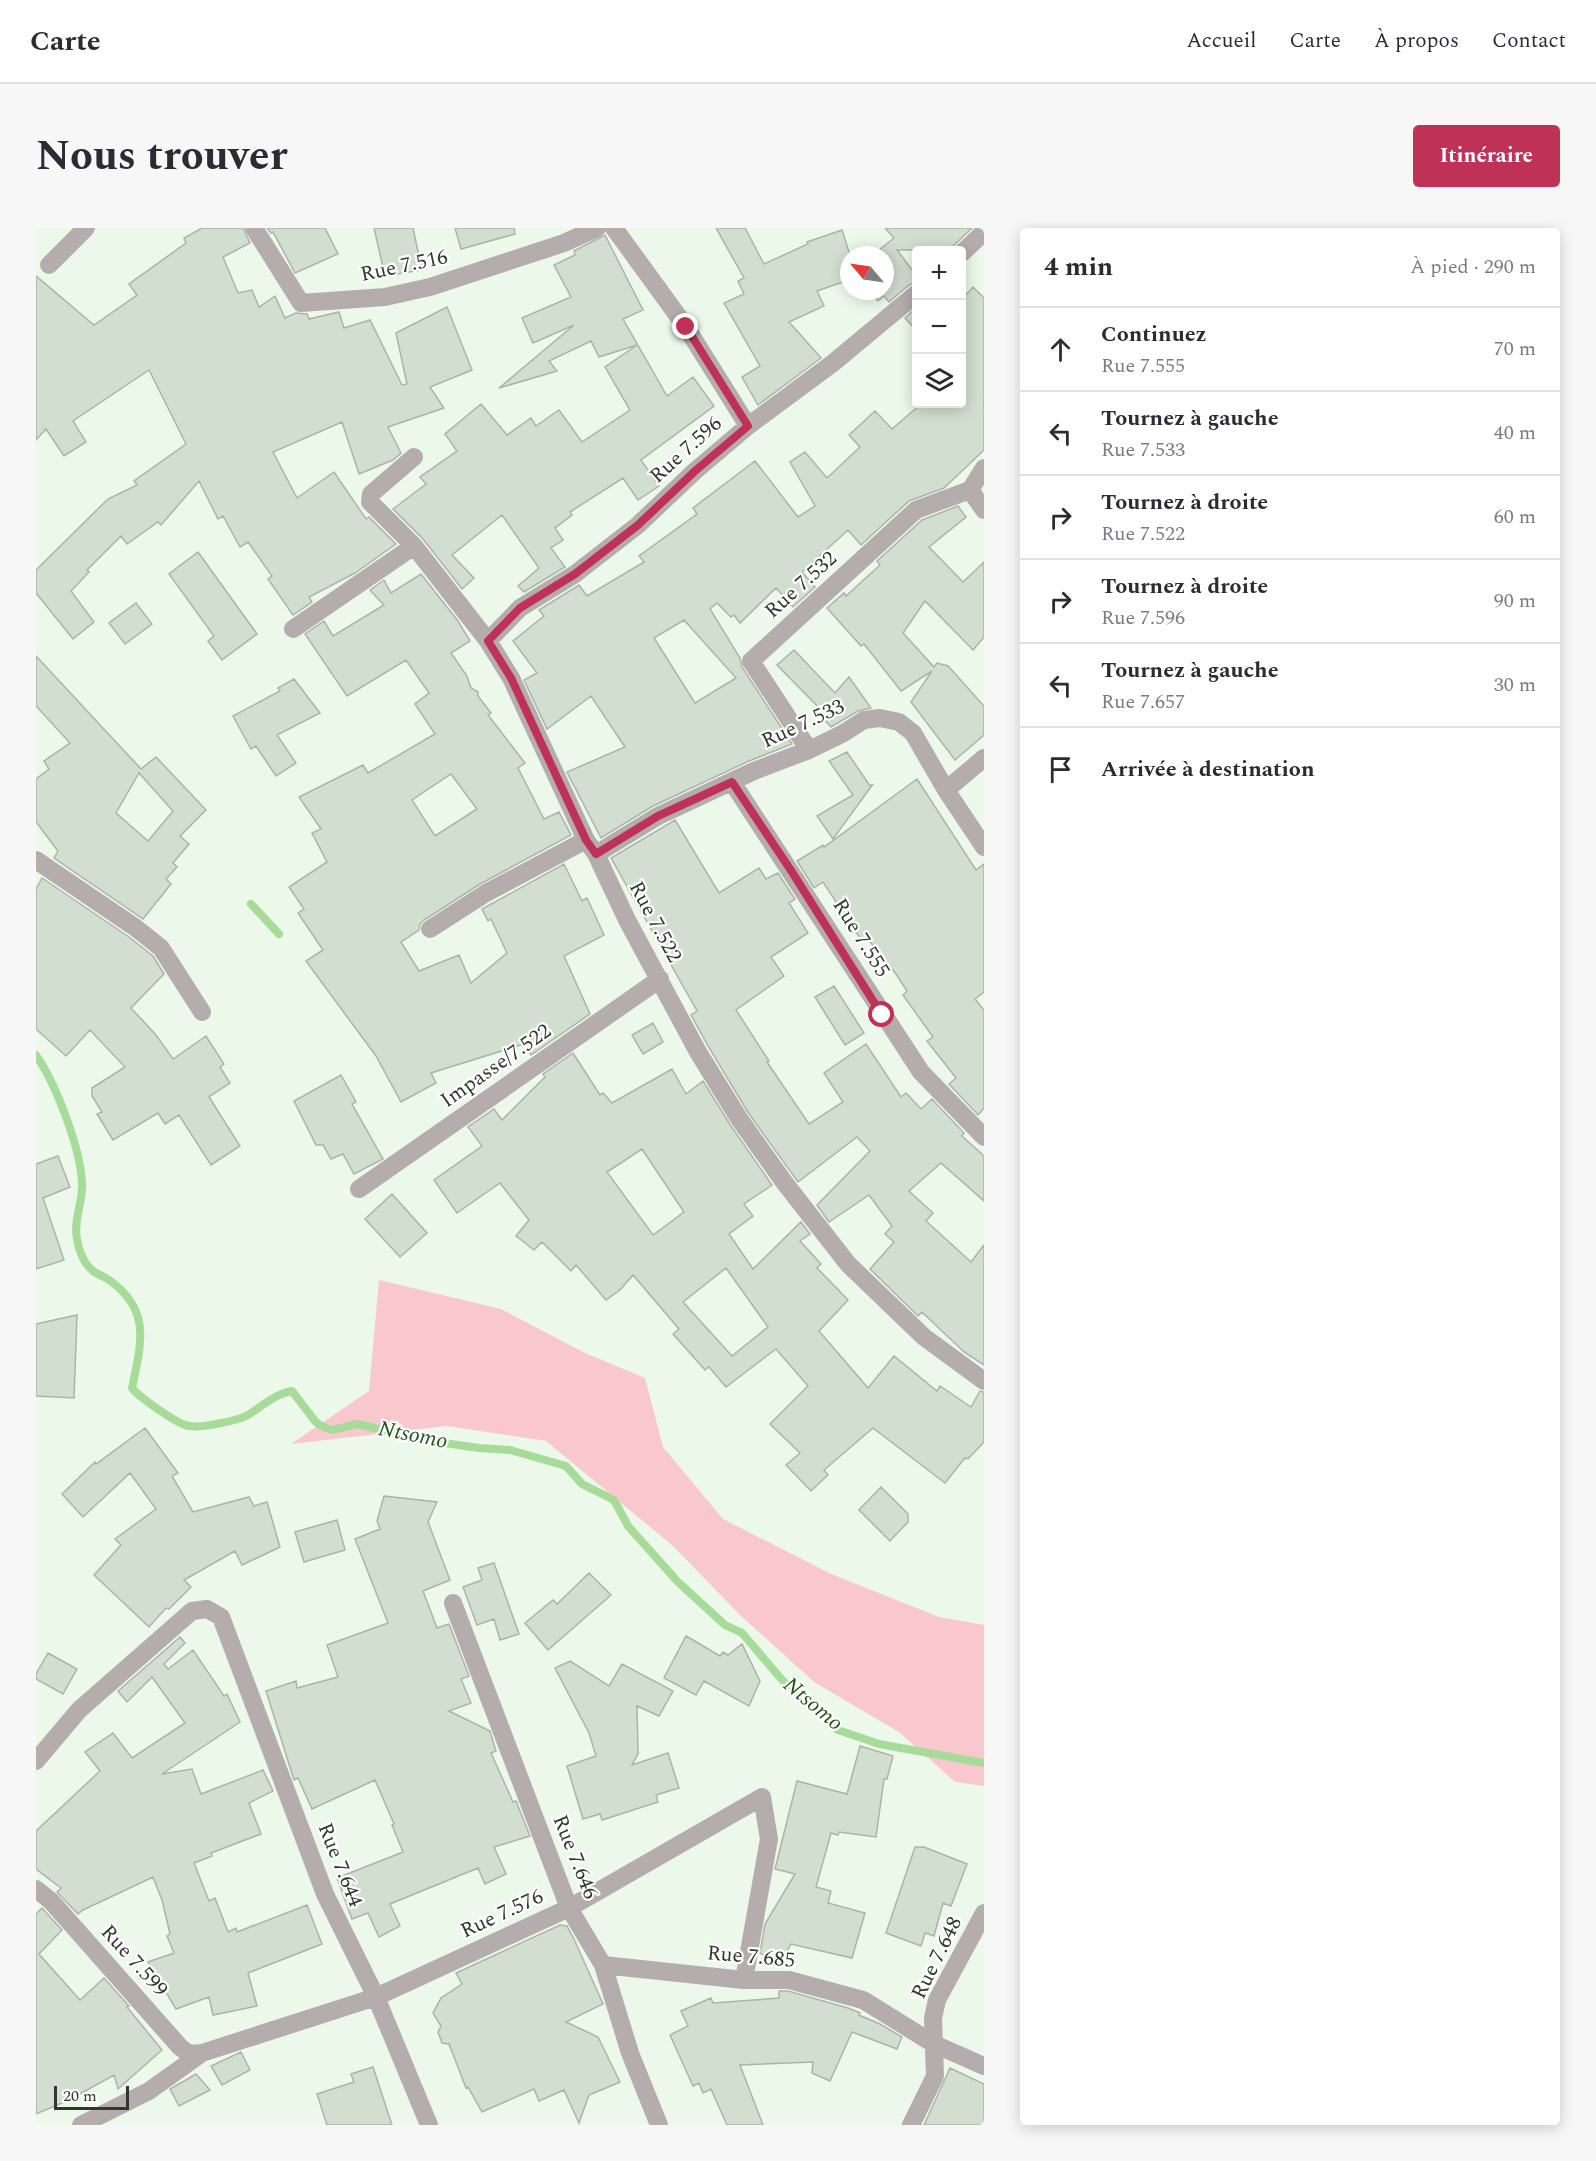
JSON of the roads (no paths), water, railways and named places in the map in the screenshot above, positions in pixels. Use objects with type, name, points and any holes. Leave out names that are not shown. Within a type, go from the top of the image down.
[{"type":"street","points":[[49,265],[86,228]]},
{"type":"street","name":"Rue 7.516","points":[[254,228],[301,303],[385,297],[430,286],[564,243],[597,228]]},
{"type":"street","points":[[614,228],[686,327],[748,426]]},
{"type":"street","points":[[966,249],[984,232]]},
{"type":"street","name":"Rue 7.596","points":[[488,641],[520,608],[575,574],[638,525],[695,471],[748,426],[832,363],[912,297]]},
{"type":"street","name":"Rue 7.522","points":[[414,457],[370,494],[370,502],[414,546],[488,641],[511,678],[627,920],[698,1052],[740,1120],[784,1182],[848,1264],[924,1336],[984,1381]]},
{"type":"street","points":[[984,468],[970,490],[984,510]]},
{"type":"street","name":"Rue 7.532","points":[[809,750],[751,661],[916,510],[970,490]]},
{"type":"street","points":[[293,629],[414,546]]},
{"type":"street","name":"Rue 7.533","points":[[430,928],[486,893],[732,782],[809,750],[864,720],[880,718],[899,722],[913,733],[946,790],[984,847]]},
{"type":"street","points":[[946,790],[984,758]]},
{"type":"street","name":"Rue 7.555","points":[[732,782],[921,1072],[984,1137]]},
{"type":"street","points":[[36,861],[136,928],[161,948],[202,1012]]},
{"type":"street","name":"Impasse/7.522","points":[[358,1189],[660,979]]},
{"type":"street","name":"Rue 7.646","points":[[453,1603],[569,1908],[603,1965],[630,2053],[659,2125]]},
{"type":"street","name":"Rue 7.644","points":[[36,1761],[79,1710],[192,1611],[207,1610],[221,1617],[326,1894],[376,1997],[429,2125]]},
{"type":"street","name":"Rue 7.576","points":[[81,2125],[149,2091],[202,2053],[376,1997],[569,1908],[762,1797],[769,1839],[744,1980]]},
{"type":"street","name":"Rue 7.599","points":[[36,1889],[51,1901],[180,2047],[189,2054],[202,2053]]},
{"type":"street","name":"Rue 7.648","points":[[911,2125],[935,2076],[933,2018],[937,2000],[984,1913]]},
{"type":"street","name":"Rue 7.685","points":[[603,1965],[744,1980],[789,1980],[864,2000],[934,2044],[984,2066]]},
{"type":"waterway","points":[[251,904],[279,934]]},
{"type":"waterway","name":"Ntsomo","points":[[36,1055],[59,1099],[81,1170],[81,1198],[76,1225],[79,1248],[90,1268],[123,1291],[138,1316],[140,1342],[132,1388],[150,1403],[184,1424],[202,1426],[243,1417],[274,1398],[292,1391],[315,1421],[332,1430],[358,1424],[423,1440],[510,1450],[566,1466],[582,1484],[614,1500],[628,1526],[678,1582],[725,1625],[742,1633],[783,1681],[838,1730],[879,1744],[984,1763]]}]
